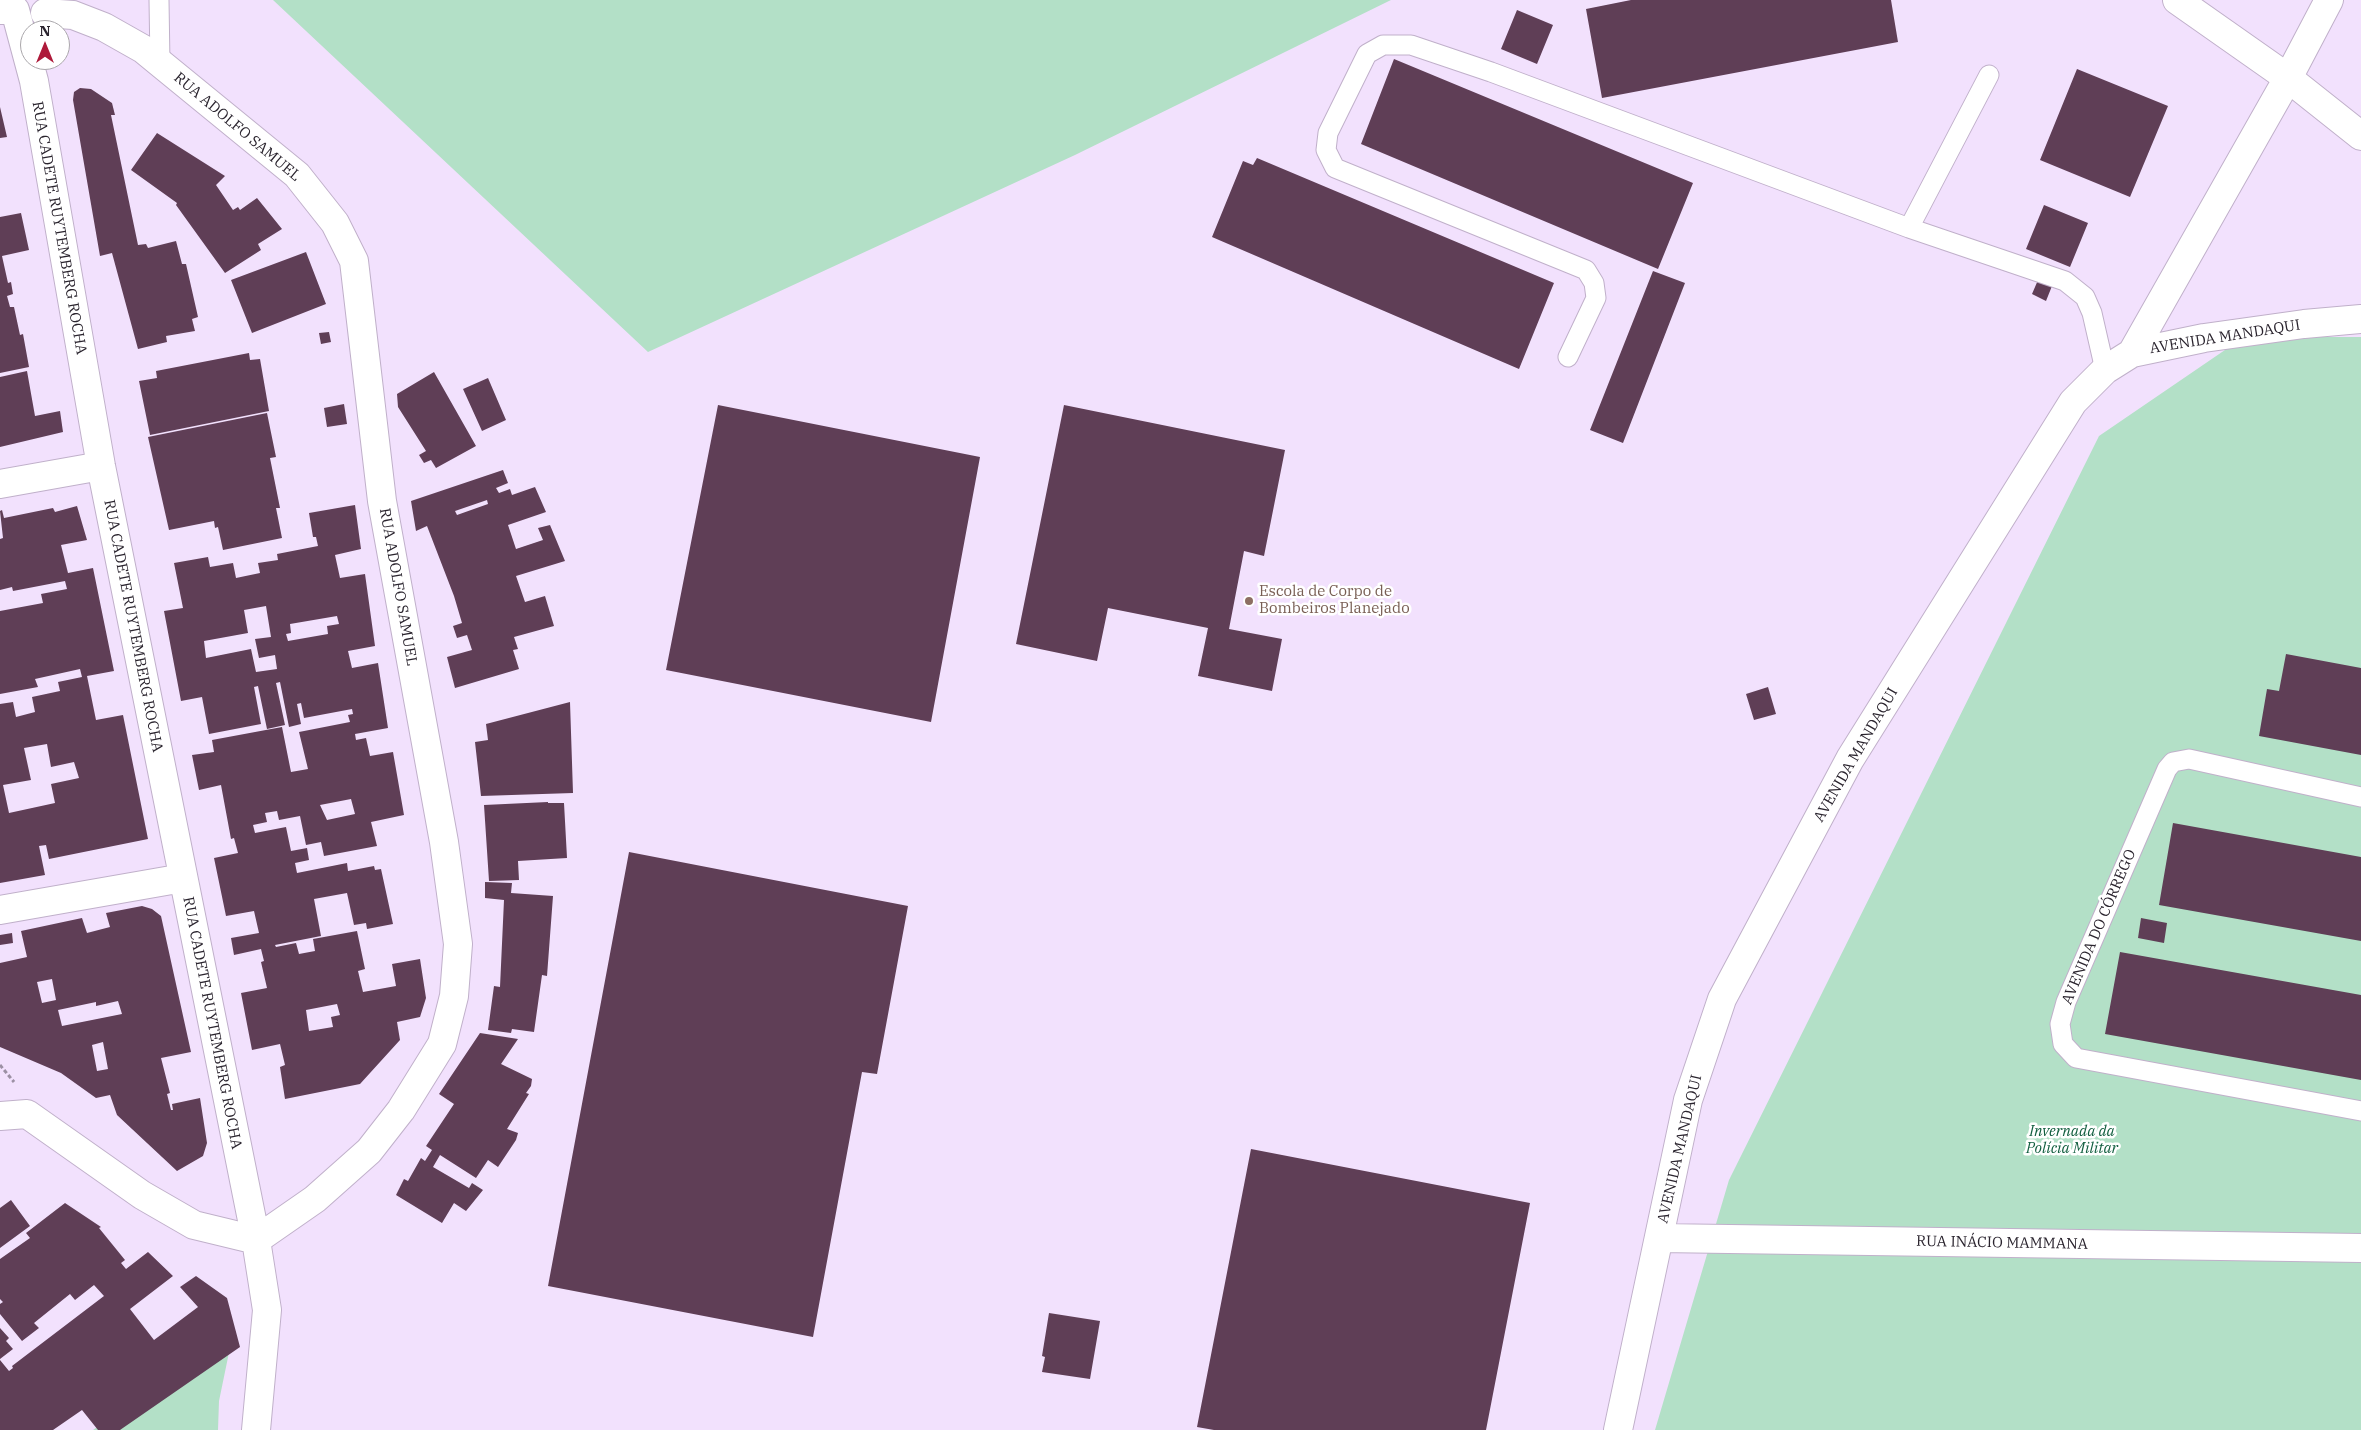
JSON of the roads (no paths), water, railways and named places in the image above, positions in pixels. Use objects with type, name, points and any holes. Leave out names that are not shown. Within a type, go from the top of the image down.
[{"type":"street","points":[[2177,0],[2288,78],[2361,136]]},
{"type":"street","points":[[2132,353],[2288,78],[2329,0]]},
{"type":"street","name":"RUA CADETE RUYTEMBERG ROCHA","points":[[8,10],[34,81],[102,466],[256,1240],[267,1310],[256,1430]]},
{"type":"street","name":"RUA ADOLFO SAMUEL","points":[[44,13],[73,15],[104,27],[143,49],[297,175],[335,223],[354,261],[382,502],[444,842],[458,944],[454,996],[442,1044],[401,1110],[362,1157],[315,1199],[256,1240]]},
{"type":"street","name":"AVENIDA MANDAQUI","points":[[1618,1430],[1688,1100],[1722,999],[1850,759],[2073,402],[2105,370],[2132,353],[2204,338],[2304,324],[2361,319]]},
{"type":"street","points":[[0,484],[102,466]]},
{"type":"street","points":[[0,910],[183,878]]},
{"type":"street","points":[[0,1116],[27,1114],[142,1195],[194,1225],[256,1240]]},
{"type":"street","name":"RUA INÁCIO MAMMANA","points":[[1659,1238],[2356,1251]]},
{"type":"lane","points":[[159,0],[160,63]]},
{"type":"lane","points":[[1568,357],[1596,298],[1594,283],[1586,270],[1335,168],[1326,150],[1328,133],[1367,54],[1383,45],[1411,45],[1491,72],[1909,228],[2065,281],[2085,298],[2092,313],[2105,370]]},
{"type":"lane","points":[[1909,228],[1989,75]]},
{"type":"lane","name":"AVENIDA DO CÓRREGO","points":[[2361,797],[2189,759],[2173,762],[2167,769],[2081,966],[2066,1002],[2060,1024],[2063,1044],[2076,1058],[2361,1111]]},
{"type":"place","name":"Escola de Corpo de Bombeiros Planejado","points":[[1249,601]]},
{"type":"park label","name":"Invernada da Polícia Militar","points":[[2072,1140]]}]
